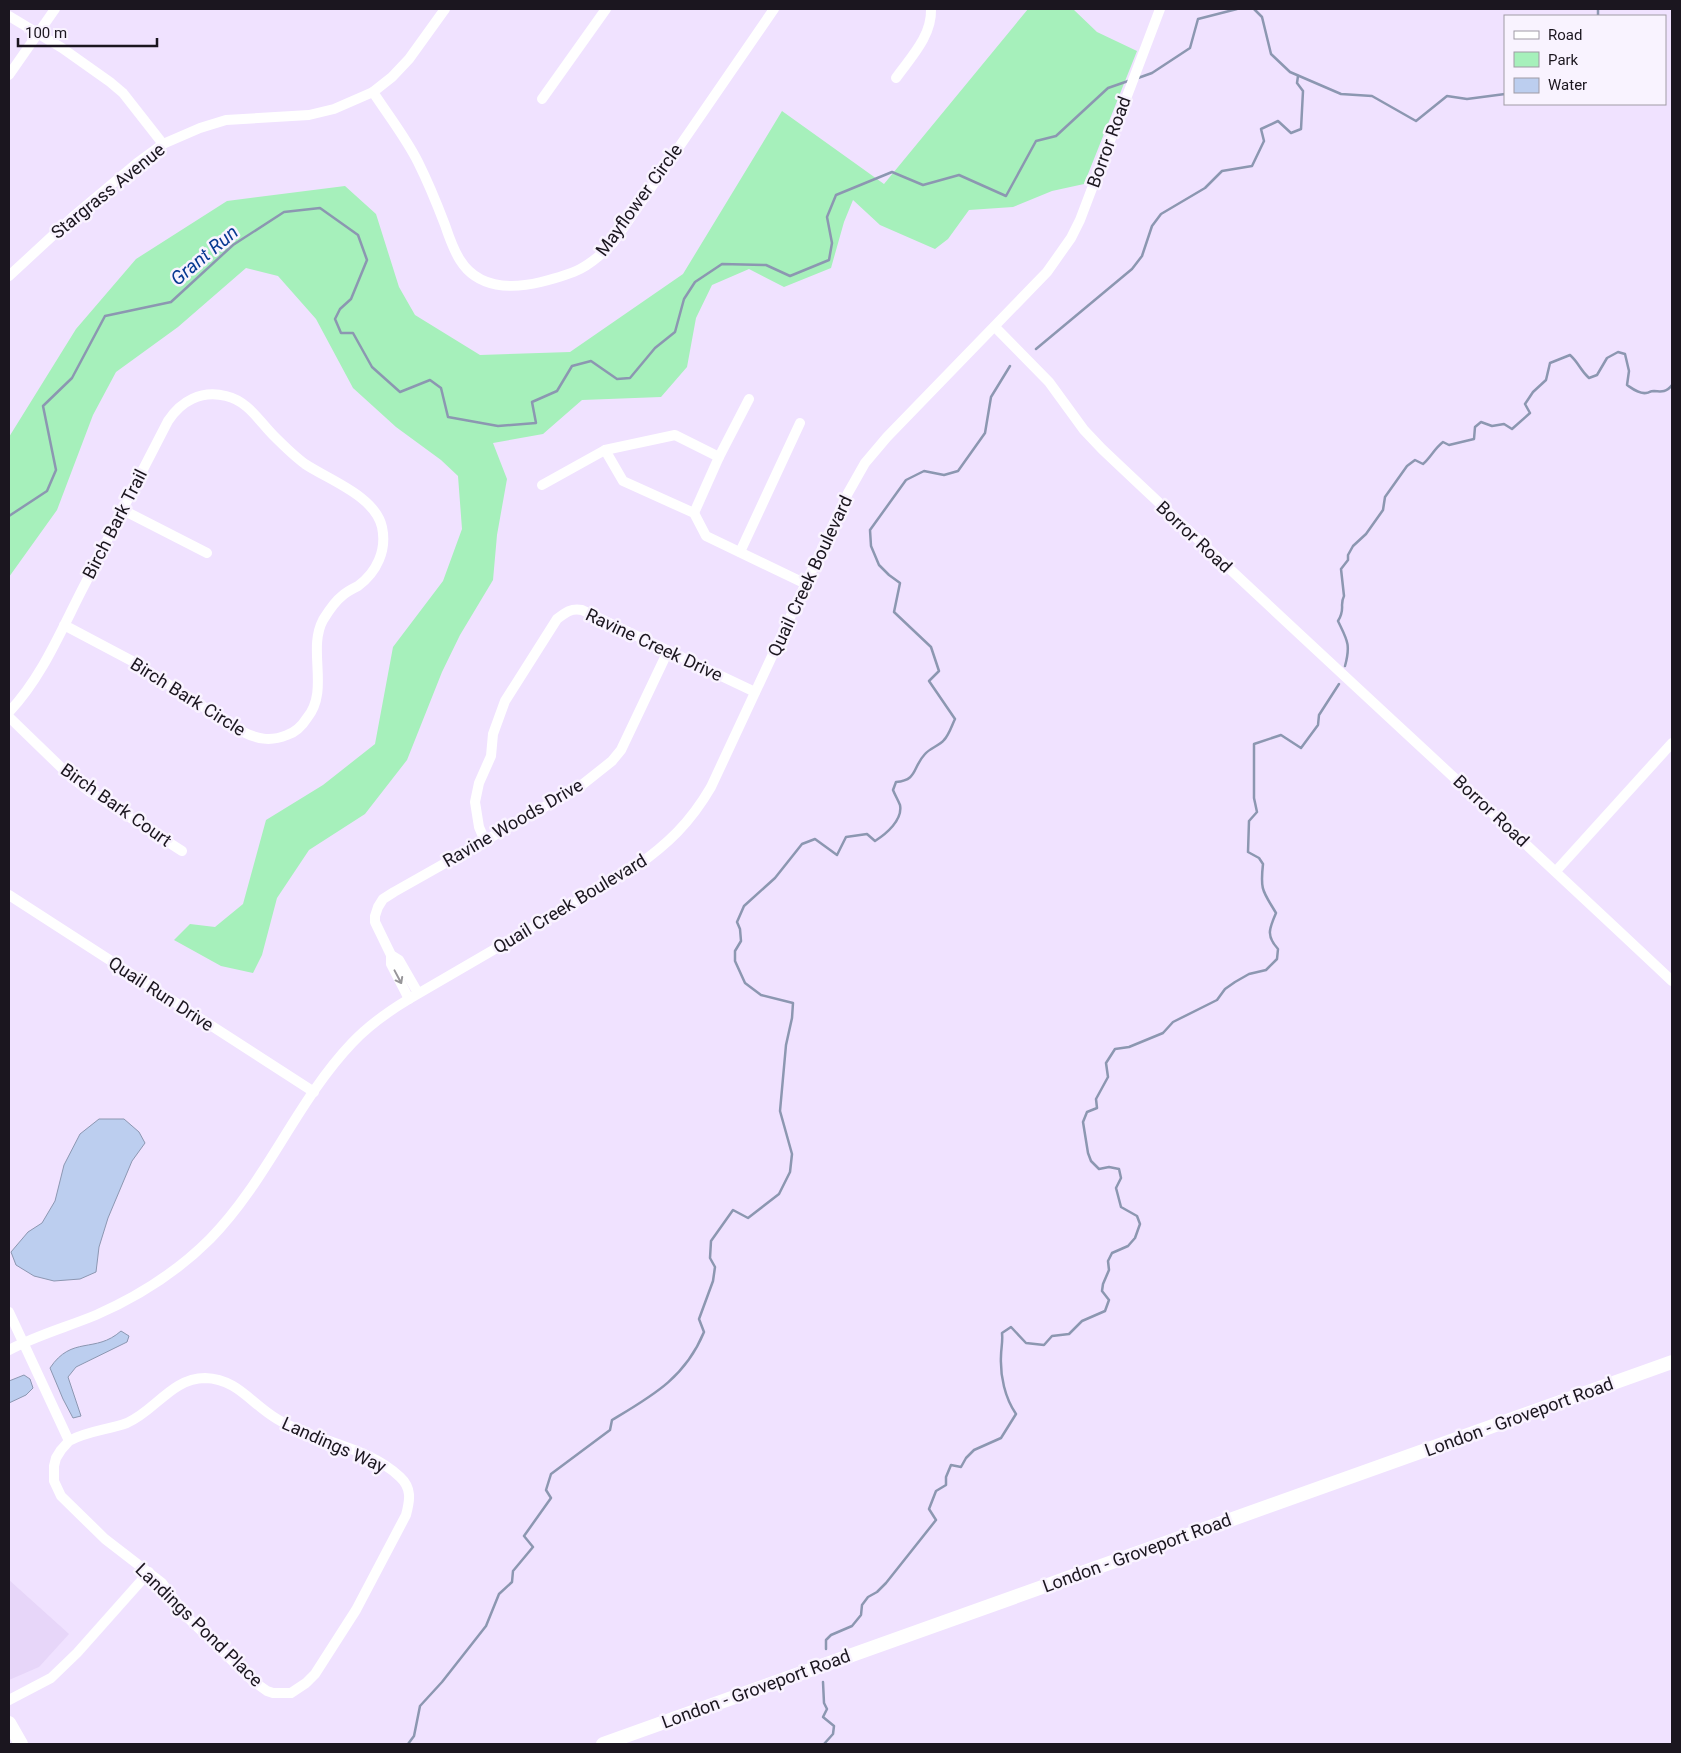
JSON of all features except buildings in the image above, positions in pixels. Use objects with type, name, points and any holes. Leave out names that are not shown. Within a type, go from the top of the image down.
[{"type":"main road","name":"London - Groveport Road","points":[[603,1744],[1672,1362]]},
{"type":"main road","points":[[9,1723],[21,1744]]},
{"type":"street","points":[[9,75],[55,9]]},
{"type":"street","name":"Stargrass Avenue","points":[[9,276],[82,210],[137,163],[163,144],[200,128],[226,120],[308,115],[334,108],[373,92],[392,77],[409,59],[446,9]]},
{"type":"street","points":[[542,99],[606,9]]},
{"type":"street","name":"Mayflower Circle","points":[[373,92],[418,162],[450,242],[463,265],[485,282],[507,286],[526,285],[573,273],[595,261],[613,242],[774,9]]},
{"type":"street","points":[[896,78],[930,26],[930,9]]},
{"type":"street","name":"Borror Road","points":[[1160,9],[1085,208],[1071,238],[1047,272],[995,327],[1049,382],[1084,430],[1102,449],[1293,630],[1556,871],[1672,981]]},
{"type":"street","points":[[9,16],[39,32],[91,67],[123,93],[163,144]]},
{"type":"street","name":"Quail Creek Boulevard","points":[[9,1350],[23,1342],[95,1315],[126,1301],[187,1260],[231,1216],[264,1170],[314,1092],[352,1043],[389,1011],[413,996],[634,868],[660,849],[684,826],[711,787],[848,493],[865,463],[887,437],[995,327]]},
{"type":"street","name":"Birch Bark Trail","points":[[9,712],[21,700],[34,681],[168,421],[176,410],[198,396],[211,394],[224,395],[239,401],[253,413]]},
{"type":"street","points":[[694,513],[719,457],[749,399]]},
{"type":"street","name":"Birch Bark Circle","points":[[64,625],[132,661],[240,731],[253,737],[267,740],[280,738],[294,732],[304,724],[312,712],[316,700],[318,687],[318,635],[322,621],[341,596],[370,576],[378,564],[384,538],[376,512],[366,502],[305,463],[286,448],[253,413]]},
{"type":"street","points":[[740,552],[800,423]]},
{"type":"street","points":[[542,485],[605,450],[675,435],[719,457]]},
{"type":"street","points":[[605,450],[623,481],[694,513],[706,536],[806,584]]},
{"type":"street","points":[[123,510],[207,553]]},
{"type":"street","name":"Ravine Creek Drive","points":[[485,841],[479,827],[474,802],[479,783],[490,756],[493,734],[505,701],[557,619],[566,611],[582,610],[755,692]]},
{"type":"street","name":"Ravine Woods Drive","points":[[413,996],[399,960],[391,955],[375,922],[378,907],[383,899],[578,788],[612,760],[621,750],[668,651]]},
{"type":"street","name":"Birch Bark Court","points":[[9,716],[71,777],[89,791],[182,851]]},
{"type":"street","points":[[1556,871],[1672,743]]},
{"type":"street","name":"Quail Run Drive","points":[[9,895],[314,1092]]},
{"type":"street","points":[[9,1312],[69,1441]]},
{"type":"street","name":"Landings Way","points":[[69,1441],[128,1422],[181,1384],[203,1378],[212,1379],[243,1391],[275,1418],[298,1430],[338,1443],[384,1464],[401,1478],[411,1495],[406,1515],[356,1610],[320,1668],[306,1683],[291,1693]]},
{"type":"street","name":"Landings Pond Place","points":[[69,1441],[56,1458],[54,1466],[54,1481],[62,1496],[105,1540],[149,1572],[171,1593],[188,1618],[253,1681],[273,1693],[291,1693]]},
{"type":"street","points":[[9,1700],[51,1678],[77,1653],[149,1572]]},
{"type":"shaded area","points":[[9,1580],[69,1634],[39,1667],[9,1680]]},
{"type":"green space","points":[[1028,9],[1073,9],[1097,32],[1137,51],[1084,184],[1052,191],[1013,207],[969,210],[948,239],[935,249],[880,225],[853,200],[844,222],[831,268],[784,287],[749,269],[712,285],[696,318],[687,367],[661,397],[582,400],[543,434],[493,443],[507,479],[497,535],[493,580],[460,635],[442,672],[407,760],[365,814],[309,850],[277,898],[262,955],[253,973],[221,966],[174,940],[190,924],[215,927],[243,904],[266,820],[323,785],[375,744],[393,647],[443,581],[462,529],[458,476],[441,460],[396,427],[353,388],[316,319],[278,276],[246,268],[178,327],[116,372],[93,415],[57,510],[9,577],[9,437],[76,329],[136,259],[227,201],[345,186],[376,214],[399,287],[415,315],[480,355],[570,352],[683,274],[782,111],[884,184]]},
{"type":"water","points":[[99,1119],[124,1119],[139,1132],[145,1143],[132,1161],[108,1218],[99,1247],[96,1272],[80,1279],[54,1281],[34,1276],[16,1265],[11,1252],[28,1232],[42,1223],[55,1201],[64,1165],[80,1134]]},
{"type":"water","points":[[121,1331],[129,1336],[127,1342],[76,1367],[68,1377],[81,1416],[73,1418],[50,1368],[58,1358],[67,1352],[75,1348],[102,1342]]},
{"type":"water","points":[[24,1375],[30,1379],[33,1388],[26,1395],[9,1403],[9,1381]]},
{"type":"waterway","name":"Grant Run","points":[[1138,78],[1152,73],[1190,48],[1198,19],[1237,9]]},
{"type":"waterway","name":"Grant Run","points":[[1254,9],[1262,17],[1271,54],[1290,72],[1341,94],[1372,96],[1416,121],[1447,96],[1467,99],[1504,94]]},
{"type":"waterway","name":"Grant Run","points":[[1598,9],[1598,15]]},
{"type":"waterway","points":[[1036,349],[1132,269],[1142,256],[1152,226],[1161,214],[1205,188],[1222,171],[1252,166],[1264,141],[1261,129],[1278,121],[1291,133],[1301,129],[1303,91],[1297,83],[1298,76]]},
{"type":"waterway","name":"Grant Run","points":[[9,516],[47,491],[56,470],[43,406],[72,378],[105,316],[171,302],[233,245],[284,212],[320,208],[358,235],[367,260],[351,299],[340,309],[335,319],[341,333],[353,333],[372,367],[400,392],[430,380],[441,388],[448,417],[498,426],[536,423],[532,402],[557,391],[572,366],[591,361],[617,379],[630,378],[655,348],[675,332],[684,299],[695,282],[722,264],[766,265],[790,276],[829,260],[832,243],[827,217],[836,195],[892,172],[923,185],[959,175],[1006,196],[1036,141],[1056,136],[1108,88],[1131,80]]},
{"type":"waterway","points":[[1345,666],[1348,647],[1338,621],[1342,613],[1344,596],[1341,569],[1348,560],[1348,555],[1353,546],[1366,534],[1383,510],[1385,497],[1407,466],[1415,460],[1423,464],[1443,442],[1449,445],[1474,439],[1475,427],[1481,422],[1492,426],[1504,424],[1512,429],[1530,413],[1525,404],[1533,392],[1546,380],[1550,363],[1570,355],[1589,378],[1597,375],[1607,358],[1618,352],[1625,354],[1629,371],[1627,385],[1634,390],[1643,393],[1662,391],[1672,385]]},
{"type":"waterway","points":[[408,1744],[414,1736],[420,1706],[442,1682],[486,1626],[499,1594],[512,1582],[513,1571],[533,1547],[524,1536],[551,1498],[546,1490],[551,1474],[610,1430],[612,1420],[654,1394],[677,1374],[687,1362],[704,1332],[699,1319],[713,1281],[715,1267],[710,1258],[711,1241],[733,1210],[748,1218],[779,1194],[790,1172],[792,1154],[780,1111],[786,1045],[793,1003],[761,995],[745,983],[735,961],[735,951],[741,941],[737,922],[744,906],[775,878],[802,844],[815,839],[837,855],[846,837],[867,834],[875,841],[884,835],[899,816],[900,805],[893,790],[896,782],[908,779],[925,754],[942,742],[949,733],[955,719],[929,681],[939,671],[931,647],[894,612],[900,583],[879,565],[871,546],[870,530],[906,480],[924,471],[944,475],[958,471],[985,433],[991,397],[1010,366]]},
{"type":"waterway","points":[[826,1649],[826,1640],[831,1635],[852,1626],[861,1615],[862,1605],[868,1597],[877,1592],[886,1583],[936,1520],[929,1509],[936,1491],[946,1485],[946,1477],[951,1465],[961,1467],[974,1450],[1001,1438],[1016,1414],[1006,1394],[1002,1379],[1002,1333],[1011,1327],[1026,1343],[1044,1345],[1052,1336],[1069,1334],[1082,1321],[1105,1311],[1109,1300],[1102,1291],[1109,1270],[1108,1261],[1112,1253],[1128,1246],[1135,1238],[1140,1224],[1137,1216],[1121,1207],[1116,1188],[1121,1178],[1119,1169],[1109,1167],[1099,1169],[1091,1161],[1083,1122],[1087,1112],[1097,1108],[1096,1099],[1108,1077],[1106,1063],[1115,1049],[1129,1047],[1163,1033],[1173,1022],[1217,1000],[1225,989],[1235,982],[1249,974],[1266,970],[1277,959],[1278,949],[1270,936],[1276,913],[1262,886],[1263,864],[1259,858],[1248,852],[1249,821],[1257,812],[1254,798],[1254,744],[1281,735],[1301,748],[1318,725],[1319,715],[1339,684]]},
{"type":"waterway","points":[[823,1682],[824,1703],[827,1709],[823,1717],[834,1726],[833,1734],[824,1744]]}]
